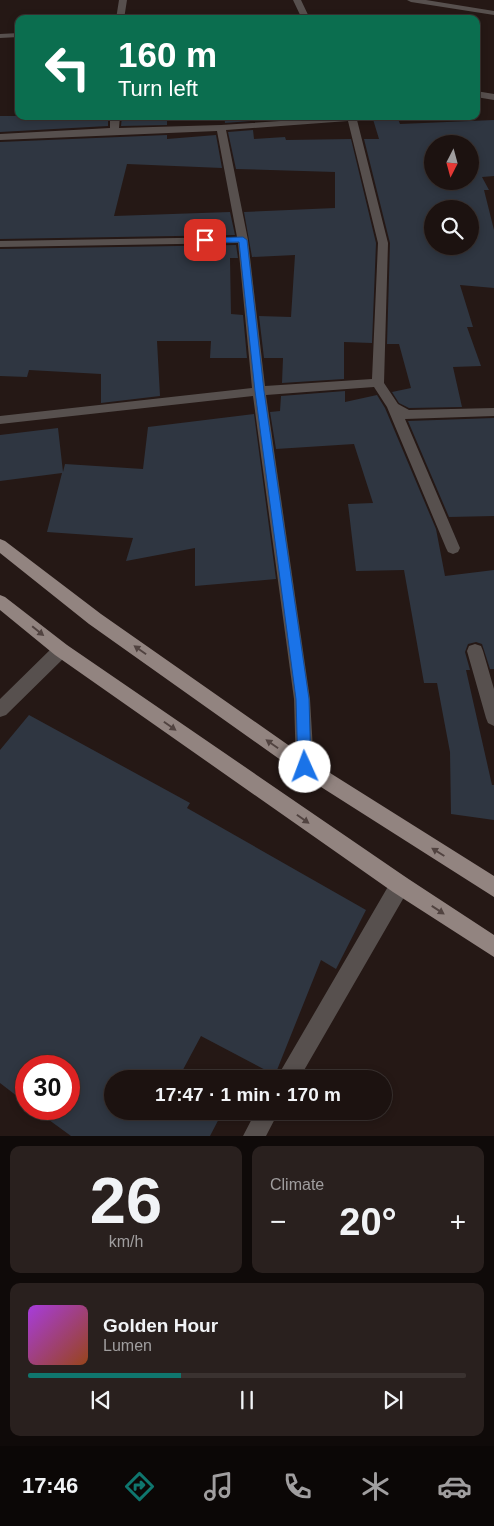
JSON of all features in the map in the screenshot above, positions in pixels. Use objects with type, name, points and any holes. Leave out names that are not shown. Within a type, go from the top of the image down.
[{"type":"main road","points":[[0,545],[95,619],[305,767],[494,887]]},
{"type":"main road","points":[[0,601],[61,650],[400,885],[494,947]]},
{"type":"street","points":[[121,15],[123,0]]},
{"type":"street","points":[[297,0],[304,15]]},
{"type":"street","points":[[411,0],[494,13]]},
{"type":"street","points":[[0,36],[15,35]]},
{"type":"street","points":[[480,95],[494,97]]},
{"type":"street","points":[[114,131],[115,120]]},
{"type":"street","points":[[0,137],[221,128],[316,120]]},
{"type":"street","points":[[352,120],[383,243],[378,383],[393,408],[453,548]]},
{"type":"street","points":[[221,128],[243,240],[260,391],[302,699],[305,767]]},
{"type":"street","points":[[0,244],[243,240]]},
{"type":"street","points":[[0,420],[260,391],[378,383]]},
{"type":"street","points":[[393,408],[407,415],[494,412]]},
{"type":"street","points":[[0,710],[61,650]]},
{"type":"street","points":[[475,651],[494,718]]},
{"type":"street","points":[[292,1070],[400,885]]},
{"type":"street","points":[[254,1136],[263,1120]]},
{"type":"building","points":[[0,116],[15,116],[15,120],[108,120],[108,126],[0,132]]},
{"type":"building","points":[[122,120],[167,120],[167,125],[121,126]]},
{"type":"building","points":[[225,120],[251,121],[225,123]]},
{"type":"building","points":[[373,120],[398,120],[400,124],[494,120],[494,176],[482,177],[489,190],[484,190],[494,230],[494,288],[460,285],[473,327],[467,327],[481,366],[453,367],[462,407],[409,408],[399,403],[392,392],[411,388],[399,344],[387,344],[390,243],[364,139],[379,139]]},
{"type":"building","points":[[253,130],[254,139],[285,137],[286,140],[351,139],[376,243],[372,343],[344,342],[344,379],[282,383],[283,358],[264,358],[259,316],[291,317],[295,255],[252,257],[244,212],[335,208],[335,172],[236,169],[228,132]]},
{"type":"building","points":[[167,135],[167,139],[216,135],[222,168],[127,164],[114,216],[230,212],[235,235],[0,239],[0,142]]},
{"type":"building","points":[[236,245],[238,258],[230,258],[231,314],[243,315],[247,358],[210,358],[211,341],[157,341],[160,396],[101,403],[101,374],[29,370],[27,377],[0,376],[0,249]]},
{"type":"building","points":[[345,391],[345,402],[377,395],[385,408],[436,529],[445,576],[494,570],[494,669],[490,669],[482,644],[476,642],[468,644],[465,652],[470,670],[466,670],[492,785],[494,785],[494,820],[451,814],[450,752],[437,683],[424,683],[404,570],[356,571],[348,504],[373,503],[354,444],[276,449],[270,412],[280,411],[281,396]]},
{"type":"building","points":[[254,414],[276,579],[195,586],[195,548],[126,561],[133,538],[47,532],[62,473],[0,481],[0,435],[58,428],[63,472],[65,464],[143,469],[148,427]]},
{"type":"building","points":[[494,418],[494,516],[449,517],[408,421]]},
{"type":"building","points":[[29,715],[190,803],[187,808],[366,910],[336,969],[321,960],[277,1070],[266,1070],[201,1036],[183,1070],[104,1070],[104,1120],[218,1120],[210,1136],[71,1136],[49,1120],[80,1120],[80,1055],[15,1055],[15,1095],[0,1083],[0,750]]},
{"type":"route","points":[[205,240],[243,240],[260,391],[302,699],[305,767]]}]
